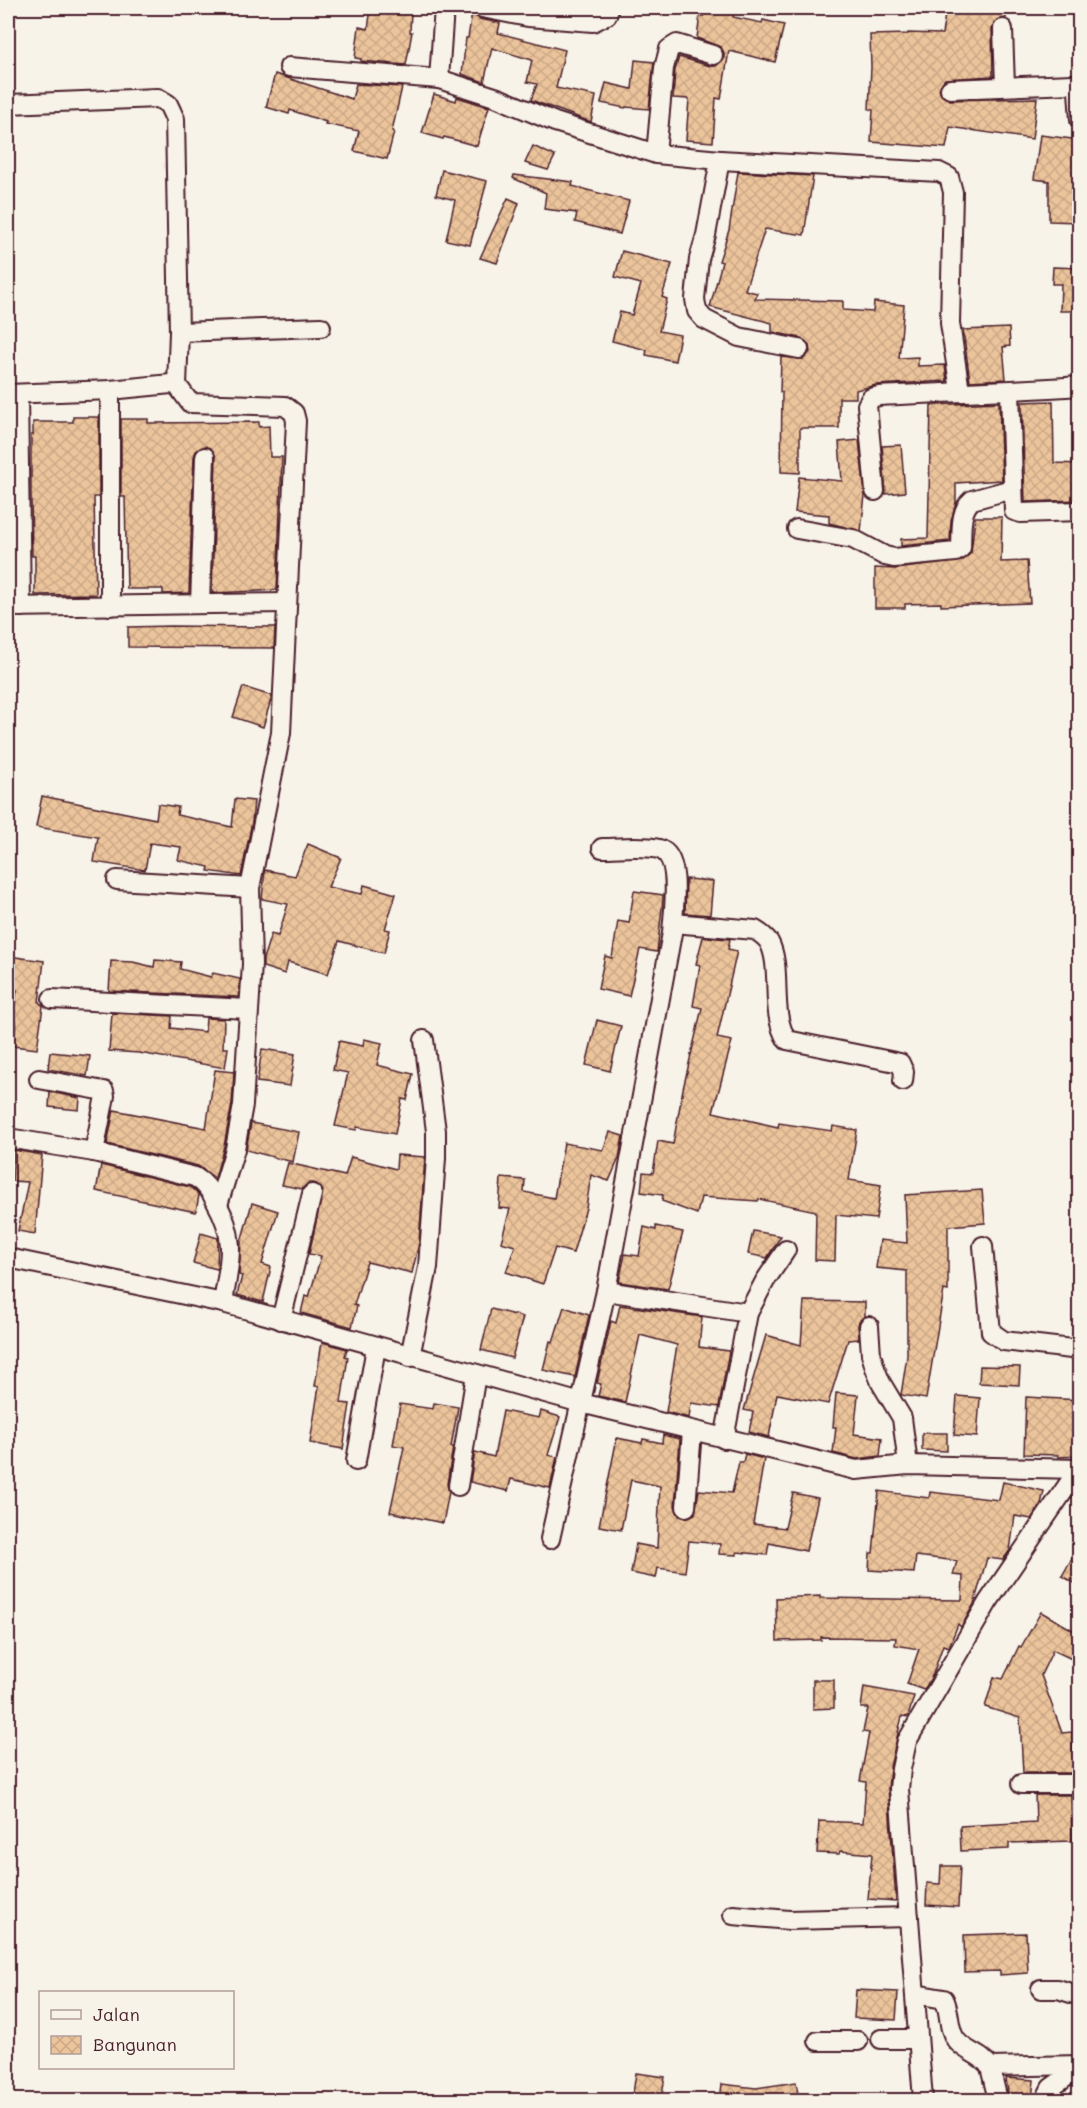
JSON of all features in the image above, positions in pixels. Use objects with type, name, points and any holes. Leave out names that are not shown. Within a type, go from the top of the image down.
[{"type":"street","points":[[439,79],[444,8]]},
{"type":"street","points":[[482,8],[528,17],[593,22],[607,15],[609,8]]},
{"type":"street","points":[[1003,29],[1005,86]]},
{"type":"street","points":[[656,154],[664,68],[669,49],[677,44],[713,55]]},
{"type":"street","points":[[289,67],[439,79],[498,98],[555,122],[656,154],[720,160],[939,172],[949,177],[953,192],[950,323],[960,391]]},
{"type":"street","points":[[950,89],[1075,85],[1078,91],[1080,120]]},
{"type":"street","points":[[8,104],[158,98],[168,104],[176,119],[177,385],[187,401],[191,403],[285,406],[294,413],[296,421],[281,733],[250,888],[252,964],[243,1105],[236,1149],[218,1205]]},
{"type":"street","points":[[720,160],[706,236],[699,259],[695,299],[698,311],[704,319],[739,337],[799,349]]},
{"type":"street","points":[[178,332],[321,327]]},
{"type":"street","points":[[177,385],[13,394],[14,607],[286,603]]},
{"type":"street","points":[[875,491],[867,405],[871,398],[960,391],[1010,391],[1080,386]]},
{"type":"street","points":[[110,390],[110,606]]},
{"type":"street","points":[[1010,391],[1013,508],[1018,513],[1080,511]]},
{"type":"street","points":[[200,604],[206,457]]},
{"type":"street","points":[[797,529],[854,539],[885,556],[894,558],[956,552],[961,548],[967,504],[1012,489]]},
{"type":"street","points":[[550,1539],[606,1291],[673,923],[675,873],[672,861],[666,853],[660,849],[602,848]]},
{"type":"street","points":[[117,880],[250,888]]},
{"type":"street","points":[[673,923],[755,930],[770,944],[780,1022],[787,1040],[900,1063],[904,1072],[903,1081]]},
{"type":"street","points":[[52,999],[248,1009]]},
{"type":"street","points":[[410,1357],[428,1267],[436,1158],[436,1131],[424,1040]]},
{"type":"street","points":[[39,1079],[104,1091],[94,1152]]},
{"type":"street","points":[[8,1138],[94,1152],[195,1177],[204,1182],[218,1205],[231,1235],[231,1252],[223,1303]]},
{"type":"street","points":[[280,1320],[312,1194]]},
{"type":"street","points":[[983,1246],[990,1326],[995,1335],[1004,1341],[1080,1350]]},
{"type":"street","points":[[724,1439],[748,1313],[765,1281],[786,1250]]},
{"type":"street","points":[[8,1258],[223,1303],[581,1403],[856,1470],[908,1465],[1079,1468]]},
{"type":"street","points":[[606,1291],[748,1313]]},
{"type":"street","points":[[869,1326],[871,1354],[875,1368],[881,1383],[902,1418],[908,1465]]},
{"type":"street","points":[[356,1461],[376,1347]]},
{"type":"street","points":[[458,1486],[476,1374]]},
{"type":"street","points":[[686,1507],[692,1431]]},
{"type":"street","points":[[923,2100],[917,2039],[926,1995],[909,1917],[900,1789],[901,1769],[907,1741],[988,1602],[1079,1468]]},
{"type":"street","points":[[1022,1784],[1080,1784]]},
{"type":"street","points":[[733,1915],[789,1920],[909,1917]]},
{"type":"street","points":[[1041,1989],[1058,1989],[1080,1996]]},
{"type":"street","points":[[926,1995],[946,2002],[950,2030],[955,2039],[966,2049],[987,2062],[998,2100]]},
{"type":"street","points":[[882,2039],[917,2039]]},
{"type":"street","points":[[818,2041],[858,2040]]},
{"type":"street","points":[[990,2067],[1080,2066]]},
{"type":"street","points":[[1045,2100],[1051,2088],[1080,2066]]},
{"type":"building","points":[[371,8],[411,11],[410,32],[412,32],[406,65],[361,61],[355,58],[359,27],[368,29]]},
{"type":"building","points":[[704,8],[734,8],[733,17],[784,25],[775,62],[729,51],[721,99],[716,98],[713,142],[686,140],[689,99],[673,98],[675,70],[679,57],[710,66],[716,66],[724,59],[721,47],[697,38],[700,15],[703,16]]},
{"type":"building","points":[[946,8],[1007,8],[1006,18],[997,20],[992,29],[993,76],[945,79],[939,89],[941,95],[950,100],[1037,98],[1032,139],[950,127],[946,148],[871,142],[873,110],[869,109],[870,35],[942,34]]},
{"type":"building","points":[[472,13],[479,19],[500,23],[498,33],[565,50],[556,88],[596,96],[591,122],[531,100],[537,84],[527,82],[532,60],[492,48],[484,82],[462,74],[466,38],[468,38]]},
{"type":"building","points":[[635,60],[654,62],[649,109],[625,108],[601,103],[606,83],[632,89]]},
{"type":"building","points":[[275,74],[352,99],[356,84],[402,87],[387,159],[354,151],[359,131],[325,124],[326,122],[290,110],[289,114],[266,107]]},
{"type":"building","points":[[434,94],[456,101],[457,97],[489,107],[477,146],[422,133]]},
{"type":"building","points":[[1040,135],[1080,140],[1078,222],[1049,221],[1049,181],[1034,179]]},
{"type":"building","points":[[533,146],[555,156],[548,170],[525,163]]},
{"type":"building","points":[[442,170],[487,181],[470,245],[446,240],[455,200],[436,195]]},
{"type":"building","points":[[738,172],[813,176],[804,235],[765,229],[745,290],[757,293],[755,299],[843,301],[843,310],[873,312],[874,302],[904,305],[899,358],[918,357],[918,366],[945,365],[947,381],[876,385],[856,390],[856,398],[839,398],[839,428],[800,428],[800,473],[781,472],[781,357],[803,359],[810,352],[809,345],[801,338],[772,332],[772,323],[710,307],[722,262],[719,261],[729,230]]},
{"type":"building","points":[[514,175],[573,182],[572,186],[629,201],[620,234],[575,222],[577,213],[544,209],[546,193],[513,178]]},
{"type":"building","points":[[508,198],[519,203],[497,263],[480,258]]},
{"type":"building","points":[[622,251],[672,264],[662,297],[667,299],[659,331],[680,335],[675,361],[646,355],[647,350],[612,341],[620,312],[632,315],[641,284],[615,277]]},
{"type":"building","points":[[1053,267],[1080,268],[1080,311],[1060,311],[1061,284],[1052,284]]},
{"type":"building","points":[[1009,328],[1010,346],[1003,347],[1006,379],[970,381],[963,330]]},
{"type":"building","points":[[1053,401],[1054,463],[1080,464],[1080,500],[1025,502],[1022,402]]},
{"type":"building","points":[[999,402],[1002,480],[956,483],[956,502],[951,521],[950,541],[901,546],[901,539],[928,538],[931,405]]},
{"type":"building","points":[[73,417],[99,417],[99,497],[94,497],[96,594],[35,595],[31,495],[33,422],[73,422]]},
{"type":"building","points":[[121,419],[148,419],[148,423],[259,422],[259,427],[269,426],[270,457],[282,457],[277,590],[212,593],[216,457],[211,448],[205,446],[196,451],[194,457],[189,593],[163,594],[163,589],[127,589],[125,497],[121,497]]},
{"type":"building","points":[[859,440],[865,495],[861,531],[829,523],[829,515],[795,512],[799,477],[842,481],[839,442]]},
{"type":"building","points":[[901,445],[905,492],[886,494],[882,446]]},
{"type":"building","points":[[975,517],[1002,517],[1001,562],[1027,561],[1030,603],[941,606],[941,603],[905,604],[905,608],[875,608],[875,568],[895,569],[962,561],[971,553]]},
{"type":"building","points":[[128,627],[275,627],[274,648],[128,647]]},
{"type":"building","points":[[243,687],[272,696],[263,727],[233,717]]},
{"type":"building","points":[[42,796],[156,819],[158,804],[178,807],[177,815],[232,827],[235,799],[254,801],[241,876],[208,871],[209,867],[178,860],[181,847],[150,843],[145,870],[94,862],[98,837],[36,827]]},
{"type":"building","points":[[308,844],[341,858],[328,887],[362,894],[364,885],[396,894],[385,929],[390,930],[384,953],[339,941],[328,974],[288,962],[285,974],[263,967],[263,959],[271,934],[278,936],[288,904],[262,899],[265,870],[295,876]]},
{"type":"building","points":[[686,879],[713,881],[710,915],[685,913]]},
{"type":"building","points":[[634,891],[663,895],[663,899],[657,952],[640,949],[629,996],[598,989],[605,956],[612,958],[618,921],[629,923]]},
{"type":"building","points":[[703,937],[730,939],[728,949],[737,951],[717,1038],[732,1041],[713,1112],[778,1127],[779,1123],[832,1131],[833,1126],[857,1130],[849,1180],[881,1185],[876,1219],[836,1215],[835,1261],[815,1260],[816,1211],[759,1199],[758,1201],[701,1197],[697,1214],[662,1201],[663,1195],[641,1192],[643,1172],[653,1173],[658,1141],[673,1144],[702,1008],[693,1006],[700,965],[696,964]]},
{"type":"building","points":[[8,956],[44,961],[39,1002],[43,1006],[37,1049],[13,1046],[16,1022],[12,1021],[17,990],[8,988]]},
{"type":"building","points":[[155,960],[181,962],[180,969],[211,977],[213,973],[240,979],[239,997],[109,991],[111,961],[133,962],[154,967]]},
{"type":"building","points":[[112,1013],[172,1016],[171,1028],[205,1032],[206,1018],[224,1019],[223,1048],[228,1048],[225,1068],[139,1053],[109,1051]]},
{"type":"building","points":[[597,1020],[621,1026],[610,1071],[586,1065]]},
{"type":"building","points":[[364,1039],[382,1043],[377,1065],[413,1074],[407,1100],[402,1099],[395,1134],[357,1127],[356,1130],[335,1126],[348,1073],[333,1070],[339,1041],[363,1046]]},
{"type":"building","points":[[262,1049],[295,1054],[290,1086],[257,1082]]},
{"type":"building","points":[[50,1052],[90,1056],[87,1076],[48,1069]]},
{"type":"building","points":[[215,1070],[234,1072],[232,1104],[215,1178],[198,1166],[107,1144],[114,1110],[206,1128]]},
{"type":"building","points":[[50,1092],[80,1098],[79,1110],[49,1107]]},
{"type":"building","points":[[251,1123],[299,1132],[293,1162],[246,1150]]},
{"type":"building","points":[[610,1132],[623,1136],[619,1158],[609,1181],[591,1175],[586,1208],[573,1253],[555,1248],[543,1284],[506,1272],[515,1246],[501,1242],[510,1209],[499,1208],[501,1178],[525,1180],[524,1192],[554,1198],[564,1143],[603,1150]]},
{"type":"building","points":[[14,1150],[42,1155],[35,1234],[18,1231],[28,1182],[12,1181]]},
{"type":"building","points":[[397,1155],[425,1157],[419,1243],[412,1273],[367,1262],[354,1305],[357,1306],[352,1327],[301,1313],[305,1296],[309,1297],[321,1256],[309,1254],[323,1191],[314,1183],[308,1183],[302,1189],[282,1185],[288,1163],[345,1176],[351,1157],[396,1169]]},
{"type":"building","points":[[101,1165],[190,1187],[199,1195],[196,1212],[96,1191]]},
{"type":"building","points":[[982,1190],[985,1223],[948,1226],[948,1291],[944,1290],[926,1399],[901,1395],[907,1356],[907,1271],[876,1268],[880,1240],[907,1243],[905,1195]]},
{"type":"building","points":[[252,1203],[278,1211],[262,1264],[271,1267],[263,1302],[237,1295],[242,1276],[239,1275],[241,1242]]},
{"type":"building","points":[[656,1226],[683,1232],[668,1289],[619,1282],[625,1254],[639,1256],[644,1227],[656,1230]]},
{"type":"building","points":[[753,1231],[781,1236],[767,1258],[748,1254]]},
{"type":"building","points":[[201,1233],[218,1238],[217,1269],[193,1263]]},
{"type":"building","points":[[804,1301],[865,1302],[865,1316],[859,1321],[858,1326],[859,1339],[848,1340],[828,1404],[777,1394],[769,1437],[749,1432],[753,1412],[744,1410],[766,1335],[801,1345]]},
{"type":"building","points":[[620,1305],[702,1317],[699,1347],[729,1351],[719,1407],[691,1403],[689,1418],[666,1412],[677,1345],[640,1335],[625,1402],[598,1396],[601,1384],[597,1383],[611,1321],[616,1323]]},
{"type":"building","points":[[564,1307],[589,1315],[575,1377],[543,1370],[550,1341],[553,1342]]},
{"type":"building","points":[[491,1309],[523,1317],[512,1358],[481,1350]]},
{"type":"building","points":[[322,1342],[347,1349],[345,1356],[348,1357],[341,1403],[350,1404],[343,1449],[310,1443],[319,1386],[315,1386]]},
{"type":"building","points":[[980,1366],[1020,1367],[1019,1385],[979,1383]]},
{"type":"building","points":[[836,1393],[858,1395],[854,1434],[882,1438],[880,1456],[857,1459],[833,1453]]},
{"type":"building","points":[[957,1396],[980,1398],[977,1437],[954,1435]]},
{"type":"building","points":[[1026,1397],[1080,1400],[1080,1456],[1024,1454]]},
{"type":"building","points":[[434,1403],[458,1407],[447,1484],[449,1492],[443,1523],[390,1512],[404,1447],[393,1445],[400,1404],[433,1409]]},
{"type":"building","points":[[503,1411],[539,1418],[541,1411],[560,1417],[548,1455],[557,1457],[550,1488],[511,1479],[508,1491],[470,1482],[475,1452],[494,1457]]},
{"type":"building","points":[[922,1433],[947,1433],[947,1451],[922,1450]]},
{"type":"building","points":[[663,1435],[680,1439],[675,1506],[679,1516],[686,1518],[695,1514],[699,1490],[732,1493],[739,1462],[743,1462],[745,1454],[764,1459],[753,1524],[785,1528],[793,1493],[818,1498],[806,1551],[769,1543],[767,1555],[737,1552],[737,1555],[719,1554],[720,1544],[689,1541],[685,1572],[658,1568],[656,1578],[631,1573],[636,1544],[657,1548],[660,1486],[631,1480],[621,1530],[599,1526],[617,1438],[642,1443],[643,1439],[662,1443]]},
{"type":"building","points":[[1003,1482],[1044,1491],[1041,1504],[1031,1519],[1015,1516],[1010,1550],[1003,1560],[987,1558],[974,1604],[961,1627],[958,1624],[949,1647],[943,1645],[933,1674],[924,1690],[907,1684],[919,1649],[895,1645],[896,1638],[821,1637],[821,1640],[777,1641],[776,1598],[820,1596],[820,1598],[962,1600],[963,1576],[953,1575],[957,1561],[916,1556],[914,1573],[869,1570],[870,1553],[873,1553],[879,1491],[929,1498],[930,1492],[999,1500]]},
{"type":"building","points":[[1080,1544],[1080,1586],[1062,1576]]},
{"type":"building","points":[[1041,1612],[1080,1634],[1080,1663],[1053,1650],[1041,1675],[1062,1733],[1072,1732],[1074,1773],[1023,1773],[1020,1718],[985,1707],[994,1677],[1003,1679],[1019,1646],[1021,1647]]},
{"type":"building","points":[[813,1680],[834,1680],[834,1708],[813,1709]]},
{"type":"building","points":[[864,1687],[914,1696],[908,1717],[902,1716],[890,1767],[888,1788],[896,1901],[868,1899],[872,1854],[840,1851],[839,1854],[817,1853],[819,1821],[863,1823],[866,1782],[860,1781],[869,1733],[863,1732],[868,1708],[861,1708]]},
{"type":"building","points":[[1035,1795],[1071,1795],[1072,1841],[1009,1843],[1009,1849],[961,1851],[960,1826],[1036,1822]]},
{"type":"building","points":[[941,1866],[960,1866],[958,1907],[926,1905],[927,1883],[940,1884]]},
{"type":"building","points":[[1026,1933],[1028,1973],[1000,1975],[1000,1971],[965,1972],[964,1935]]},
{"type":"building","points":[[856,1990],[898,1992],[896,2020],[854,2018]]},
{"type":"building","points":[[636,2073],[665,2077],[661,2100],[632,2100]]},
{"type":"building","points":[[1006,2078],[1034,2080],[1032,2100],[1009,2100]]},
{"type":"building","points":[[796,2082],[799,2100],[720,2100],[722,2084],[756,2088]]}]
